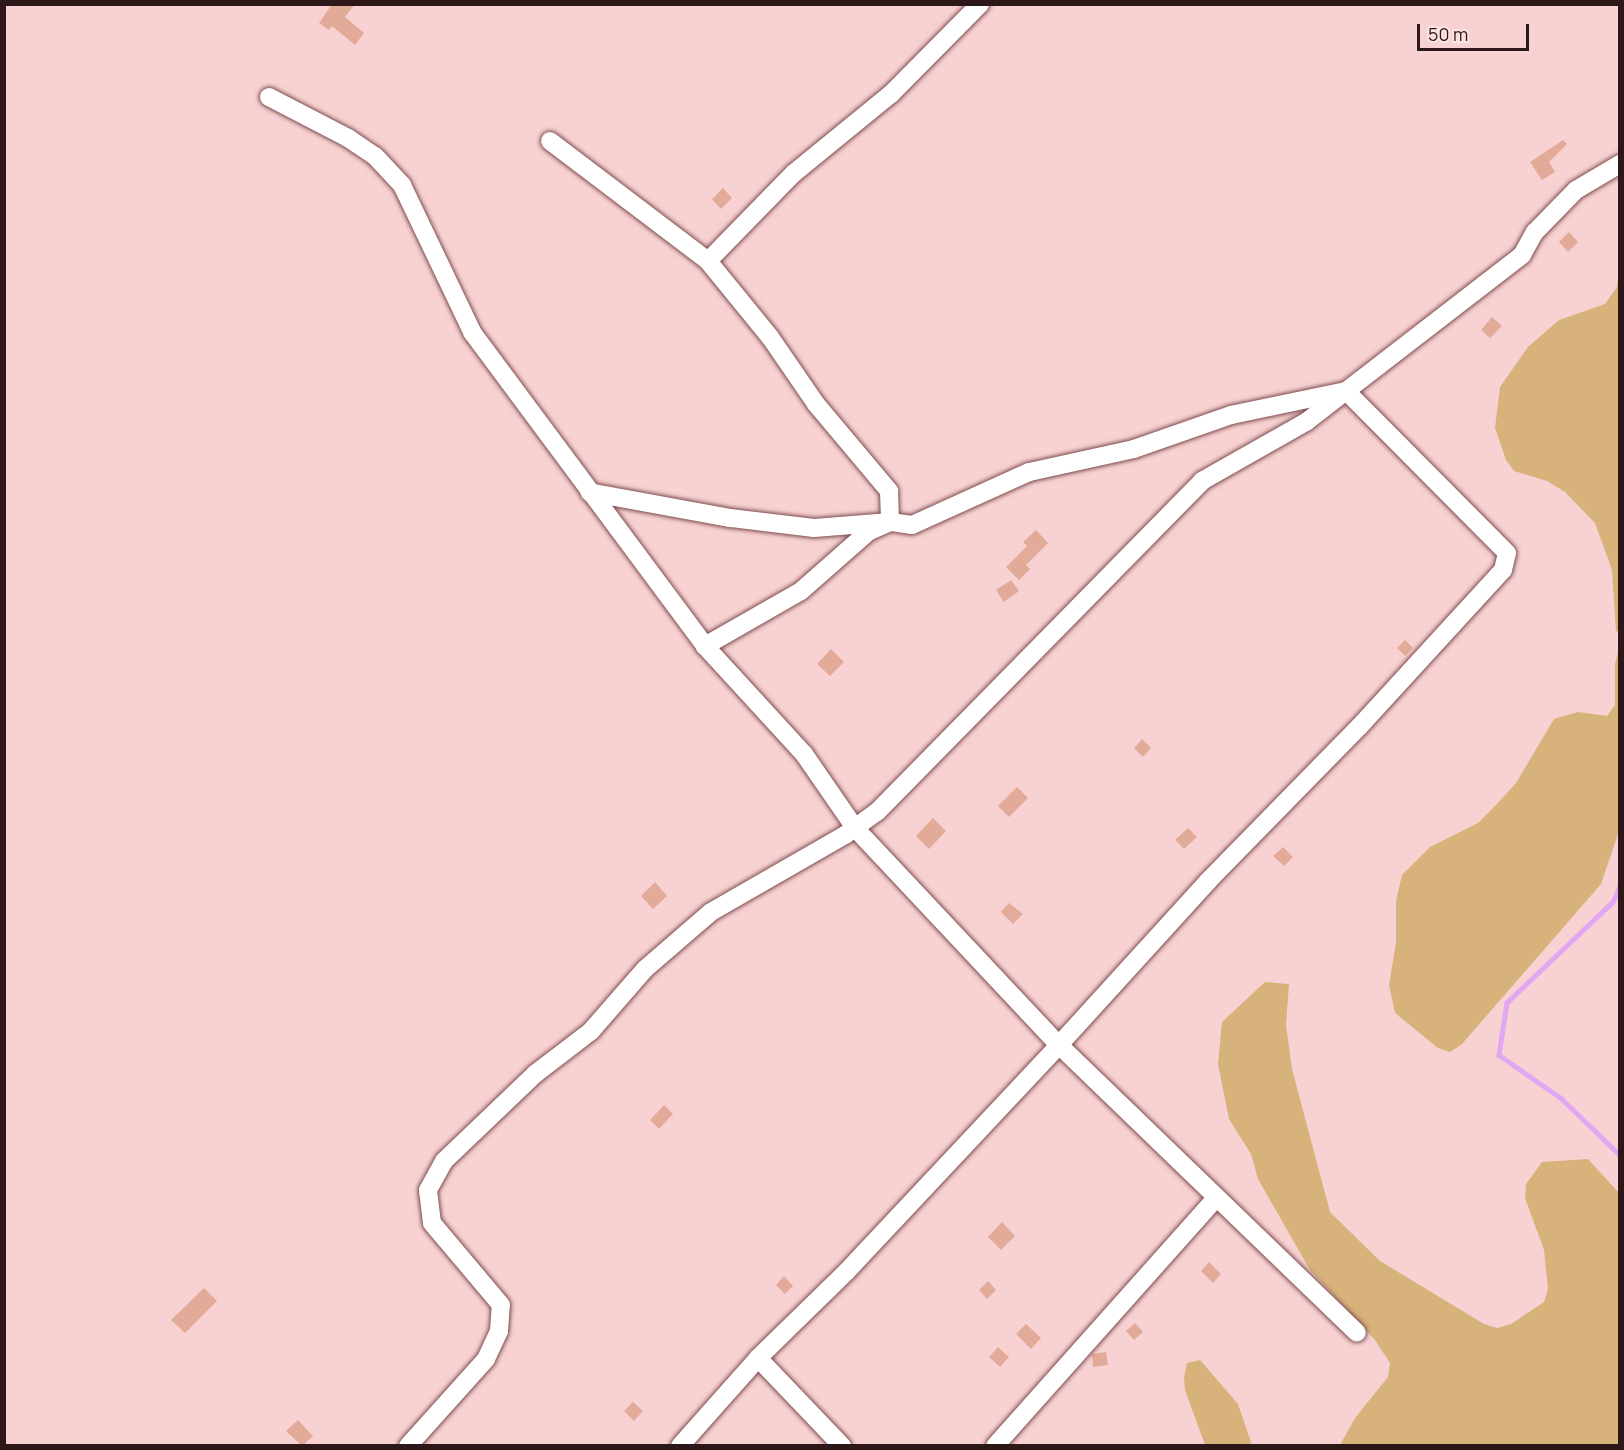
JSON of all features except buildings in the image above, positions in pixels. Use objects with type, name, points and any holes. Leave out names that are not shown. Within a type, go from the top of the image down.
[{"type":"street","points":[[708,261],[794,173],[891,94],[980,4]]},
{"type":"street","points":[[268,97],[348,138],[375,156],[402,185],[472,332],[705,646],[804,754],[855,828],[1059,1045],[1215,1200],[1357,1333]]},
{"type":"street","points":[[550,141],[708,261],[770,337],[816,404],[889,491],[890,522]]},
{"type":"street","points":[[408,1446],[486,1359],[499,1331],[501,1305],[432,1223],[428,1190],[444,1161],[535,1074],[591,1031],[645,969],[711,912],[855,828],[910,778],[1202,481],[1306,422],[1522,255],[1535,232],[1576,190],[1620,164]]},
{"type":"street","points":[[589,492],[730,518],[814,528],[890,522],[912,525],[1029,472],[1134,449],[1231,415],[1346,391]]},
{"type":"street","points":[[680,1446],[758,1358],[847,1271],[1059,1045],[1208,880],[1359,727],[1503,570],[1508,553],[1493,535],[1346,391]]},
{"type":"street","points":[[705,646],[801,591],[868,532],[890,522]]},
{"type":"street","points":[[995,1446],[1215,1200]]},
{"type":"street","points":[[758,1358],[842,1446]]},
{"type":"shaded area","points":[[1619,272],[1620,629],[1616,632],[1612,570],[1595,523],[1565,492],[1547,481],[1514,471],[1506,460],[1495,428],[1500,387],[1528,347],[1559,320],[1605,304],[1617,287]]},
{"type":"shaded area","points":[[1619,650],[1619,831],[1601,884],[1462,1044],[1450,1052],[1438,1048],[1395,1013],[1389,985],[1396,943],[1396,901],[1402,875],[1430,847],[1478,823],[1497,804],[1516,783],[1554,719],[1578,712],[1607,716],[1615,705],[1615,663]]},
{"type":"shaded area","points":[[1265,982],[1289,984],[1286,1025],[1292,1069],[1330,1212],[1380,1261],[1484,1324],[1497,1328],[1511,1324],[1544,1302],[1548,1289],[1544,1250],[1525,1198],[1526,1184],[1542,1162],[1588,1159],[1619,1193],[1619,1445],[1340,1445],[1355,1418],[1388,1377],[1390,1363],[1375,1340],[1310,1270],[1258,1179],[1251,1154],[1229,1119],[1218,1064],[1222,1022]]},
{"type":"shaded area","points":[[1200,1360],[1238,1404],[1252,1445],[1205,1445],[1185,1390],[1184,1377],[1187,1363]]},
{"type":"waterway","points":[[1620,887],[1613,902],[1507,1003],[1499,1055],[1561,1098],[1620,1155]]}]
